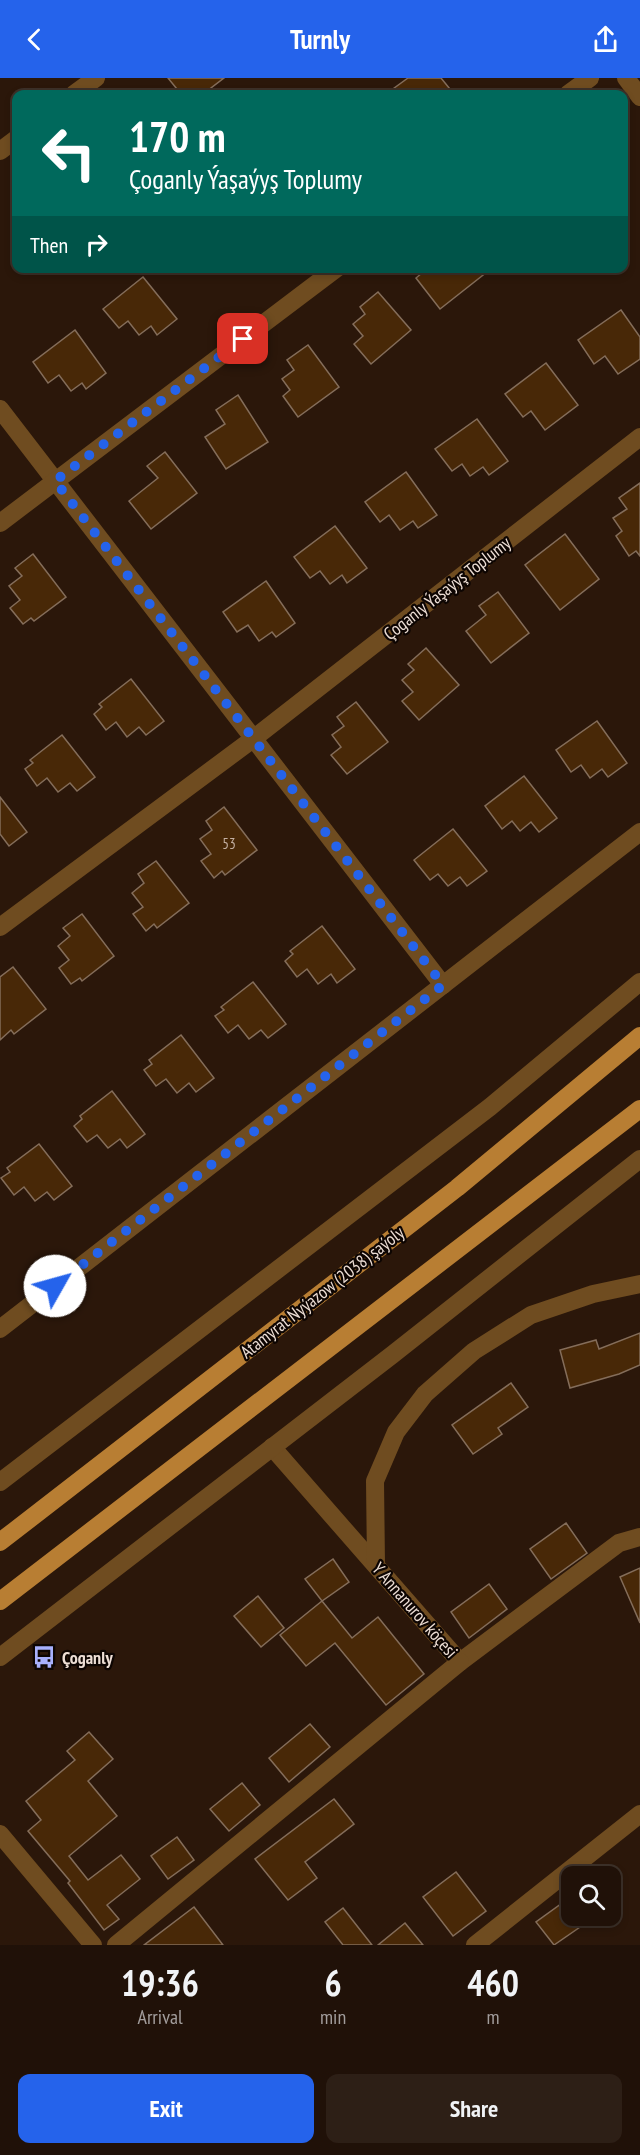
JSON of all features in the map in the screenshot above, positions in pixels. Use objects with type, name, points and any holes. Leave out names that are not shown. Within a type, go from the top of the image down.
[{"type":"main road","name":"Atamyrat Nyýazow (2038) şaýoly","points":[[0,1542],[457,1188],[640,1036]]},
{"type":"main road","points":[[0,1601],[640,1109]]},
{"type":"street","points":[[80,90],[96,78]]},
{"type":"street","points":[[574,90],[590,78]]},
{"type":"street","points":[[626,78],[640,97]]},
{"type":"street","points":[[0,151],[12,141]]},
{"type":"street","points":[[0,523],[330,273]]},
{"type":"street","points":[[0,409],[443,985]]},
{"type":"street","name":"Çoganly Ýaşaýyş Toplumy","points":[[0,927],[254,739],[640,437]]},
{"type":"street","points":[[0,1329],[640,832]]},
{"type":"street","points":[[0,1482],[490,1107],[640,982]]},
{"type":"street","points":[[0,1657],[640,1159]]},
{"type":"street","points":[[376,1564],[375,1481],[396,1432],[425,1394],[474,1351],[531,1315],[593,1294],[640,1284]]},
{"type":"street","name":"Y Annanurov köçesi","points":[[272,1447],[460,1662],[619,1543],[640,1537]]},
{"type":"street","points":[[116,1945],[460,1662]]},
{"type":"street","points":[[475,1945],[640,1814]]},
{"type":"street","points":[[0,1834],[93,1945]]},
{"type":"building","points":[[168,78],[224,78],[208,90],[178,90]]},
{"type":"building","points":[[408,78],[441,78],[451,90],[392,90]]},
{"type":"building","points":[[422,273],[486,273],[440,309],[416,278]]},
{"type":"building","points":[[143,277],[177,319],[157,335],[151,326],[139,335],[128,321],[119,328],[103,309]]},
{"type":"building","points":[[378,292],[411,330],[371,364],[354,344],[363,336],[353,324],[365,314],[360,307]]},
{"type":"building","points":[[621,310],[640,337],[640,359],[618,374],[605,356],[594,364],[578,340]]},
{"type":"building","points":[[75,330],[106,373],[86,389],[82,383],[71,391],[59,375],[48,383],[33,362]]},
{"type":"building","points":[[308,345],[339,387],[298,417],[283,396],[290,390],[282,379],[294,370],[287,360]]},
{"type":"building","points":[[546,363],[578,405],[545,430],[531,411],[523,417],[505,394]]},
{"type":"building","points":[[238,395],[268,442],[226,469],[205,437],[225,424],[216,410]]},
{"type":"building","points":[[477,419],[508,461],[489,475],[483,467],[470,476],[462,464],[452,471],[435,449]]},
{"type":"building","points":[[165,452],[197,493],[151,529],[129,501],[158,478],[147,466]]},
{"type":"building","points":[[406,472],[437,515],[418,528],[413,521],[400,530],[389,515],[380,522],[365,502]]},
{"type":"building","points":[[640,483],[640,556],[636,551],[629,556],[616,536],[622,531],[613,518],[627,509],[619,498]]},
{"type":"building","points":[[335,526],[367,568],[347,583],[342,575],[330,584],[320,571],[310,578],[294,557]]},
{"type":"building","points":[[565,534],[599,579],[560,610],[525,565]]},
{"type":"building","points":[[33,554],[66,597],[34,621],[31,618],[23,624],[10,608],[20,600],[9,586],[22,576],[15,568]]},
{"type":"building","points":[[266,581],[295,623],[276,637],[272,632],[259,641],[248,625],[237,632],[223,612]]},
{"type":"building","points":[[498,592],[529,633],[491,663],[466,631],[486,615],[479,606]]},
{"type":"building","points":[[426,648],[459,685],[419,720],[402,701],[413,692],[402,680],[414,670],[408,664]]},
{"type":"building","points":[[131,679],[164,721],[146,735],[139,727],[127,737],[116,722],[106,730],[94,714],[102,707],[99,704]]},
{"type":"building","points":[[356,702],[388,742],[347,774],[331,755],[341,747],[332,735],[344,726],[337,717]]},
{"type":"building","points":[[597,721],[627,763],[608,777],[602,769],[590,778],[581,765],[571,772],[556,750]]},
{"type":"building","points":[[62,735],[95,777],[77,791],[70,783],[58,792],[47,778],[37,786],[25,769],[33,763],[30,760]]},
{"type":"building","points":[[524,776],[557,818],[539,832],[531,822],[520,831],[512,821],[502,829],[485,806]]},
{"type":"building","points":[[0,797],[27,832],[9,846],[0,834]]},
{"type":"building","points":[[224,807],[257,850],[225,875],[222,871],[214,878],[201,861],[211,854],[200,839],[212,830],[206,821]]},
{"type":"building","points":[[453,829],[487,871],[467,886],[460,877],[448,886],[438,874],[430,880],[414,860]]},
{"type":"building","points":[[156,861],[189,903],[157,928],[154,924],[146,931],[133,914],[143,907],[132,893],[144,883],[138,874]]},
{"type":"building","points":[[82,914],[114,956],[82,981],[80,978],[71,984],[59,968],[69,960],[58,946],[70,936],[63,928]]},
{"type":"building","points":[[322,926],[355,969],[337,983],[331,974],[318,984],[307,969],[297,977],[285,961],[293,954],[290,951]]},
{"type":"building","points":[[13,967],[46,1009],[14,1034],[11,1030],[0,1040],[0,977]]},
{"type":"building","points":[[253,982],[286,1024],[268,1038],[261,1030],[249,1039],[238,1025],[228,1033],[215,1016],[224,1010],[221,1007]]},
{"type":"building","points":[[181,1035],[214,1078],[196,1092],[189,1083],[177,1093],[166,1079],[156,1086],[144,1070],[152,1064],[149,1060]]},
{"type":"building","points":[[112,1091],[145,1134],[127,1148],[120,1139],[108,1148],[97,1135],[87,1142],[74,1126],[82,1119],[80,1116]]},
{"type":"building","points":[[39,1144],[72,1186],[54,1200],[47,1192],[35,1201],[24,1187],[14,1195],[1,1178],[10,1172],[7,1168]]},
{"type":"building","points":[[640,1333],[640,1365],[619,1374],[570,1388],[560,1350],[596,1340],[599,1349]]},
{"type":"building","points":[[511,1383],[528,1407],[498,1428],[502,1434],[473,1454],[452,1425]]},
{"type":"building","points":[[566,1523],[587,1553],[551,1579],[530,1549]]},
{"type":"building","points":[[333,1559],[349,1582],[322,1601],[305,1579]]},
{"type":"building","points":[[640,1568],[640,1623],[620,1577]]},
{"type":"building","points":[[489,1584],[507,1609],[469,1638],[451,1612]]},
{"type":"building","points":[[258,1596],[284,1628],[261,1647],[234,1616]]},
{"type":"building","points":[[322,1601],[352,1638],[378,1617],[424,1674],[386,1705],[335,1643],[306,1666],[280,1635]]},
{"type":"building","points":[[310,1724],[330,1747],[289,1782],[269,1758]]},
{"type":"building","points":[[89,1732],[113,1759],[88,1781],[117,1816],[69,1856],[88,1880],[121,1855],[140,1879],[107,1905],[119,1919],[104,1930],[68,1883],[70,1881],[28,1831],[41,1820],[26,1801],[75,1760],[67,1751]]},
{"type":"building","points":[[242,1783],[260,1805],[229,1831],[210,1809]]},
{"type":"building","points":[[334,1799],[354,1824],[305,1862],[317,1878],[288,1900],[255,1859]]},
{"type":"building","points":[[177,1837],[194,1860],[168,1879],[151,1856]]},
{"type":"building","points":[[456,1872],[486,1911],[453,1936],[423,1897]]},
{"type":"building","points":[[561,1904],[561,1926],[582,1926],[554,1945],[536,1922]]},
{"type":"building","points":[[194,1907],[223,1945],[144,1945]]},
{"type":"building","points":[[343,1908],[372,1945],[343,1945],[325,1922]]},
{"type":"building","points":[[405,1923],[423,1945],[378,1945]]},
{"type":"place","name":"Çoganly","points":[[44,1657]]},
{"type":"route","points":[[55,1286],[443,985],[55,481],[243,339]]}]
